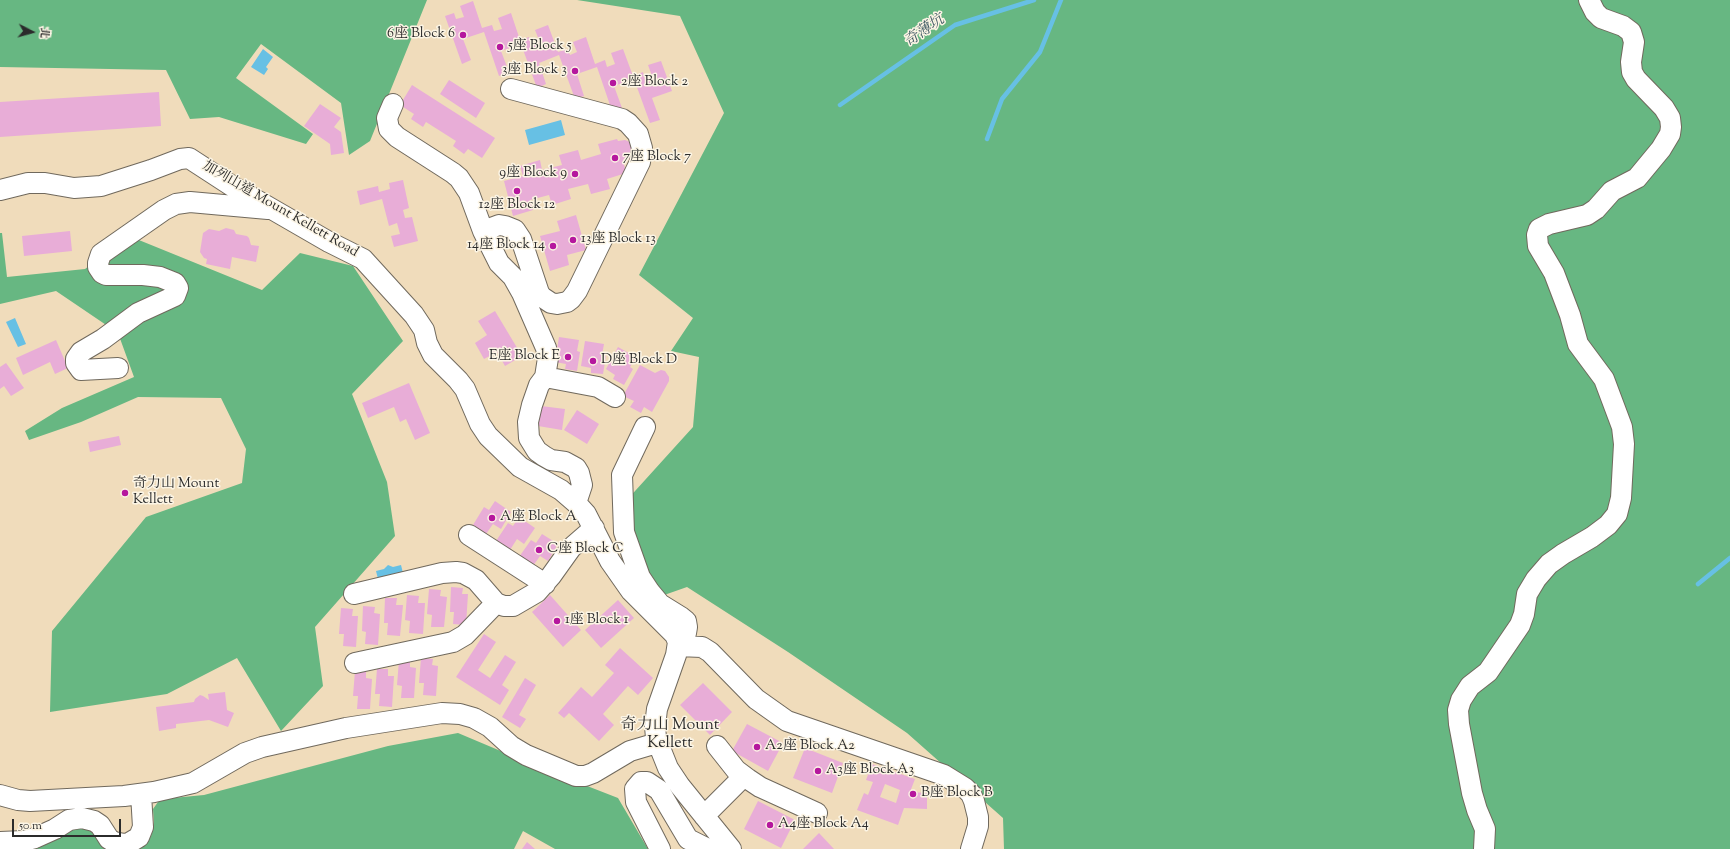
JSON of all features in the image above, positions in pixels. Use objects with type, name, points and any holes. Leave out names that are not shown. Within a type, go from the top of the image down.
[{"type":"street","points":[[1484,849],[1485,829],[1472,793],[1459,724],[1458,710],[1461,700],[1470,686],[1488,672],[1520,625],[1524,614],[1527,594],[1536,579],[1549,564],[1562,554],[1592,537],[1608,524],[1617,514],[1621,498],[1624,444],[1622,427],[1604,379],[1578,344],[1570,315],[1554,273],[1538,246],[1536,235],[1539,229],[1549,224],[1587,215],[1596,209],[1612,191],[1637,178],[1661,149],[1670,134],[1672,127],[1670,118],[1664,108],[1636,79],[1632,72],[1631,62],[1634,42],[1631,32],[1623,26],[1601,18],[1595,12],[1589,0]]},
{"type":"street","points":[[483,231],[499,225],[514,230],[521,239],[539,293],[546,301],[556,304],[567,302],[571,300],[577,291],[640,162],[642,148],[638,134],[622,119],[511,90]]},
{"type":"street","points":[[393,104],[387,118],[389,129],[397,138],[459,178],[469,192],[483,231],[499,263],[518,285],[542,339],[548,358],[544,377],[535,394],[532,405],[528,422],[529,438],[537,451],[544,456],[551,460],[566,462],[576,468],[582,485],[576,503]]},
{"type":"street","name":"加列山道 Mount Kellett Road","points":[[0,190],[28,183],[41,183],[74,188],[101,186],[145,172],[180,158],[189,158],[328,242],[362,258],[414,315],[424,330],[427,343],[433,355],[465,389],[480,424],[488,436],[520,467],[561,490],[586,514],[607,556],[618,574],[638,599],[673,631],[677,638],[678,646]]},
{"type":"street","points":[[118,368],[81,370],[76,363],[76,359],[81,352],[103,339],[138,313],[175,296],[178,288],[175,283],[160,277],[143,275],[106,275],[102,273],[98,267],[102,254],[164,210],[176,204],[190,202],[272,209]]},
{"type":"street","points":[[544,377],[598,387],[615,397]]},
{"type":"street","points":[[645,427],[622,475],[624,532],[640,577],[660,604],[686,621],[687,627],[686,633],[678,646],[673,666],[656,715],[655,733],[657,743],[674,777],[731,849]]},
{"type":"street","points":[[354,594],[442,573],[456,572],[463,573],[476,580],[500,604],[514,606],[537,592],[545,584],[571,548],[594,528]]},
{"type":"street","points":[[469,535],[545,584]]},
{"type":"street","points":[[355,663],[452,642],[465,635],[500,604]]},
{"type":"street","points":[[678,646],[702,647],[710,652],[756,699],[787,721],[944,774],[965,788],[973,798],[978,817],[978,826],[971,849]]},
{"type":"street","points":[[0,795],[18,800],[30,801],[141,794],[193,783],[245,753],[262,747],[346,728],[442,713],[460,714],[474,718],[490,727],[518,751],[576,776],[585,776],[593,773],[630,751],[657,743]]},
{"type":"street","points":[[717,746],[726,759],[744,776],[760,787],[817,813]]},
{"type":"street","points":[[704,816],[744,776]]},
{"type":"street","points":[[660,849],[636,802],[635,789],[641,782],[647,782],[659,790],[688,839],[708,849]]},
{"type":"street","points":[[0,842],[24,841],[50,832],[70,820],[82,818],[94,821],[100,825],[109,839],[114,842],[124,844],[130,843],[139,837],[143,828],[141,794]]},
{"type":"green space","points":[[0,0],[427,0],[370,141],[349,155],[341,103],[261,44],[236,78],[313,134],[306,144],[219,117],[190,119],[166,70],[0,67]]},
{"type":"green space","points":[[577,0],[1730,0],[1730,849],[1004,849],[1003,818],[907,733],[788,652],[687,587],[650,600],[626,501],[693,427],[699,357],[671,351],[693,318],[639,275],[724,113],[680,16]]},
{"type":"green space","points":[[0,233],[2,233],[7,277],[85,269],[129,236],[262,290],[300,253],[353,266],[403,341],[352,394],[387,482],[395,536],[315,627],[323,686],[281,731],[237,658],[167,694],[50,712],[52,631],[146,517],[242,483],[246,449],[221,398],[138,397],[81,422],[29,440],[25,431],[62,408],[134,377],[118,333],[56,291],[0,304]]},
{"type":"green space","points":[[458,733],[618,798],[648,849],[555,849],[523,831],[514,849],[139,849],[151,836],[154,823],[153,809],[162,799],[204,795],[388,746]]},
{"type":"green space","points":[[83,828],[95,831],[113,849],[26,849],[63,831]]},
{"type":"water","points":[[263,49],[273,57],[266,67],[268,69],[264,75],[251,67]]},
{"type":"water","points":[[561,120],[565,135],[529,145],[525,130]]},
{"type":"water","points":[[15,318],[26,344],[18,347],[6,322]]},
{"type":"water","points":[[388,565],[393,567],[401,565],[403,573],[378,579],[376,571],[384,569]]},
{"type":"building","points":[[473,1],[482,28],[492,25],[494,31],[502,29],[498,18],[511,13],[520,40],[529,37],[532,43],[539,40],[535,30],[548,25],[558,52],[567,49],[570,55],[577,52],[573,42],[586,37],[595,64],[605,60],[607,67],[615,64],[611,53],[623,49],[633,76],[643,72],[645,79],[652,76],[648,65],[661,61],[672,91],[652,98],[660,120],[650,123],[634,79],[614,86],[622,108],[612,111],[597,67],[577,74],[584,96],[575,99],[559,55],[539,63],[546,84],[537,88],[521,44],[501,51],[509,72],[499,76],[484,32],[463,39],[471,60],[462,64],[445,16],[454,13],[456,19],[464,17],[460,6]]},
{"type":"building","points":[[449,80],[485,103],[476,118],[440,94]]},
{"type":"building","points":[[412,85],[495,138],[482,158],[468,149],[464,154],[453,146],[456,141],[426,122],[423,127],[411,119],[414,114],[400,105]]},
{"type":"building","points":[[159,92],[161,126],[0,137],[0,102]]},
{"type":"building","points":[[320,104],[341,118],[334,127],[341,132],[344,153],[331,155],[330,144],[304,126]]},
{"type":"building","points":[[617,139],[618,141],[625,140],[630,142],[634,157],[623,160],[626,173],[607,179],[610,189],[591,194],[588,184],[568,189],[571,199],[552,205],[549,195],[530,200],[533,210],[513,216],[504,181],[523,176],[520,166],[540,160],[542,170],[562,165],[559,155],[578,150],[581,160],[601,154],[598,144]]},
{"type":"building","points":[[403,180],[409,208],[403,210],[405,218],[412,217],[418,241],[394,247],[391,236],[400,234],[397,223],[389,226],[382,199],[360,205],[357,191],[378,186],[379,192],[390,189],[389,183]]},
{"type":"building","points":[[576,215],[586,250],[567,255],[569,265],[550,271],[540,236],[560,231],[557,221]]},
{"type":"building","points":[[226,228],[234,230],[236,234],[247,236],[251,245],[259,246],[256,262],[232,257],[230,269],[206,264],[207,259],[204,258],[200,252],[203,233],[209,229],[219,231]]},
{"type":"building","points":[[70,231],[72,251],[24,256],[22,236]]},
{"type":"building","points":[[495,311],[522,356],[505,366],[497,352],[484,359],[475,343],[487,335],[478,321]]},
{"type":"building","name":"E座 Block E","points":[[559,337],[579,340],[577,351],[580,352],[577,371],[565,369],[566,364],[555,362]]},
{"type":"building","points":[[56,340],[68,368],[55,374],[50,362],[23,375],[16,358]]},
{"type":"building","name":"D座 Block D","points":[[585,341],[604,344],[602,355],[606,356],[603,374],[591,373],[591,368],[581,366]]},
{"type":"building","points":[[618,347],[636,357],[630,367],[633,369],[624,385],[613,379],[615,375],[606,369]]},
{"type":"building","points":[[6,363],[24,388],[11,396],[4,386],[0,389],[0,367]]},
{"type":"building","points":[[640,365],[655,373],[661,370],[665,371],[669,377],[669,381],[652,412],[644,407],[641,413],[630,407],[634,401],[623,396]]},
{"type":"building","points":[[409,383],[430,433],[415,440],[406,419],[400,422],[394,407],[368,418],[362,403]]},
{"type":"building","points":[[541,406],[565,409],[562,430],[538,426]]},
{"type":"building","points":[[577,410],[599,424],[587,444],[564,430]]},
{"type":"building","points":[[119,436],[121,445],[90,452],[88,442]]},
{"type":"building","name":"A座 Block A","points":[[495,501],[511,512],[501,529],[493,524],[486,534],[473,525],[484,507],[489,510]]},
{"type":"building","points":[[519,517],[535,528],[524,544],[517,539],[510,550],[496,541],[508,523],[513,526]]},
{"type":"building","name":"C座 Block C","points":[[542,534],[558,544],[548,561],[540,556],[533,566],[519,557],[531,540],[536,543]]},
{"type":"building","points":[[451,587],[463,588],[462,594],[468,594],[466,625],[453,624],[454,612],[450,612]]},
{"type":"building","points":[[429,589],[441,590],[440,596],[447,597],[444,627],[431,627],[432,615],[427,614]]},
{"type":"building","points":[[407,595],[419,596],[418,603],[425,603],[423,634],[409,633],[410,621],[405,620]]},
{"type":"building","name":"1座 Block 1","points":[[550,595],[581,630],[563,647],[532,612]]},
{"type":"building","points":[[385,598],[397,598],[396,605],[403,605],[400,636],[387,635],[388,623],[384,623]]},
{"type":"building","points":[[618,600],[634,618],[601,648],[585,630]]},
{"type":"building","points":[[363,606],[375,607],[374,613],[380,614],[378,645],[365,644],[366,632],[362,631]]},
{"type":"building","points":[[341,608],[353,609],[352,616],[358,616],[356,647],[343,646],[344,634],[339,634]]},
{"type":"building","points":[[484,634],[496,642],[478,670],[490,678],[505,655],[516,662],[502,685],[509,690],[500,705],[456,677]]},
{"type":"building","points":[[620,648],[653,678],[638,695],[628,686],[603,714],[614,725],[599,741],[569,713],[564,718],[558,713],[581,687],[592,697],[614,673],[605,665]]},
{"type":"building","points":[[421,658],[433,659],[432,665],[438,666],[436,696],[423,695],[424,683],[419,683]]},
{"type":"building","points":[[399,660],[410,661],[410,667],[416,668],[414,698],[401,698],[402,686],[397,685]]},
{"type":"building","points":[[377,669],[388,669],[388,676],[394,676],[392,707],[379,706],[380,694],[375,694]]},
{"type":"building","points":[[355,671],[366,672],[366,678],[372,679],[370,709],[357,709],[358,696],[353,696]]},
{"type":"building","points":[[525,678],[536,685],[519,715],[526,719],[520,728],[502,717]]},
{"type":"building","points":[[703,683],[732,712],[710,735],[680,705]]},
{"type":"building","points":[[225,692],[227,710],[234,713],[228,727],[209,720],[176,724],[176,728],[159,731],[156,707],[194,702],[200,695],[209,700],[208,694]]},
{"type":"building","name":"A2座 Block A2","points":[[747,724],[783,743],[768,771],[732,751]]},
{"type":"building","name":"A3座 Block A3","points":[[805,748],[843,763],[832,793],[793,778]]},
{"type":"building","name":"B座 Block B","points":[[872,764],[915,779],[910,792],[927,793],[927,809],[904,808],[898,825],[857,810],[864,793],[868,795],[873,782],[866,780]],"holes":[[[885,784],[900,790],[896,803],[880,797]]]},
{"type":"building","name":"A4座 Block A4","points":[[758,801],[795,820],[781,848],[744,829]]},
{"type":"building","points":[[819,833],[834,849],[803,849]]},
{"type":"building","points":[[527,842],[535,849],[522,849]]},
{"type":"waterway","name":"奇薄坑","points":[[840,105],[955,25],[1034,0]]},
{"type":"waterway","points":[[987,139],[1002,99],[1040,52],[1061,0]]},
{"type":"waterway","points":[[1698,584],[1730,558]]},
{"type":"place","name":"6座 Block 6","points":[[463,35]]},
{"type":"place","name":"5座 Block 5","points":[[500,47]]},
{"type":"place","name":"3座 Block 3","points":[[575,71]]},
{"type":"place","name":"2座 Block 2","points":[[613,83]]},
{"type":"place","name":"7座 Block 7","points":[[615,158]]},
{"type":"place","name":"9座 Block 9","points":[[575,174]]},
{"type":"place","name":"12座 Block 12","points":[[517,191]]},
{"type":"place","name":"13座 Block 13","points":[[573,240]]},
{"type":"place","name":"14座 Block 14","points":[[553,246]]},
{"type":"place","name":"E座 Block E","points":[[568,357]]},
{"type":"place","name":"D座 Block D","points":[[593,361]]},
{"type":"place","name":"奇力山 Mount Kellett","points":[[125,493]]},
{"type":"place","name":"A座 Block A","points":[[492,518]]},
{"type":"place","name":"C座 Block C","points":[[539,550]]},
{"type":"place","name":"1座 Block 1","points":[[557,621]]},
{"type":"place","name":"A2座 Block A2","points":[[757,747]]},
{"type":"place","name":"A3座 Block A3","points":[[818,771]]},
{"type":"place","name":"B座 Block B","points":[[913,794]]},
{"type":"place","name":"A4座 Block A4","points":[[770,825]]},
{"type":"district","name":"奇力山 Mount Kellett","points":[[670,735]]}]
